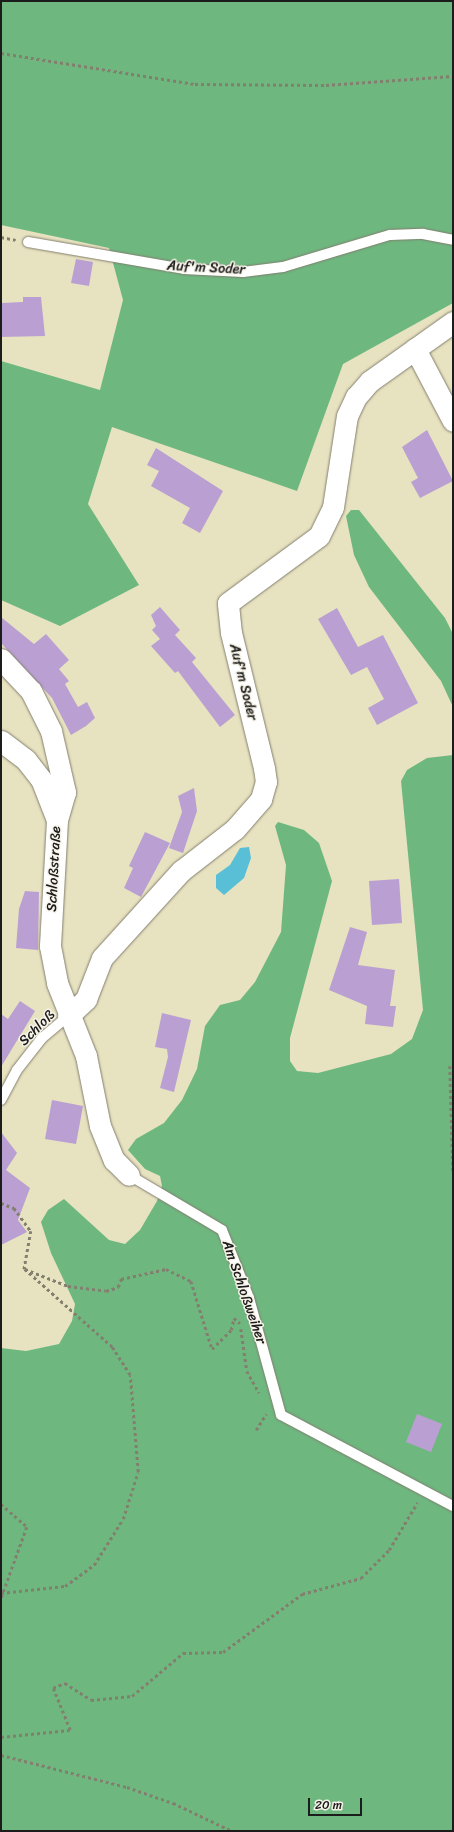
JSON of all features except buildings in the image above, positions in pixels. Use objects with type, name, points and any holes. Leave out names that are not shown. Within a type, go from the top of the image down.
[{"type":"street","name":"Auf'm Soder","points":[[68,1016],[86,999],[102,958],[181,871],[235,829],[261,799],[266,782],[264,768],[231,633],[228,603],[320,536],[333,507],[347,416],[356,397],[370,381],[453,322]]},
{"type":"street","points":[[415,349],[453,421]]},
{"type":"street","points":[[1,659],[31,691],[51,731],[65,792],[57,820]]},
{"type":"street","name":"Schloßstraße","points":[[1,741],[26,760],[41,779],[57,820],[50,946],[68,1016]]},
{"type":"street","name":"Am Schloßweiher","points":[[68,1016],[86,1056],[100,1126],[114,1160],[129,1175]]},
{"type":"lane","name":"Auf'm Soder","points":[[28,242],[184,269],[243,272],[283,267],[390,235],[423,234],[453,240]]},
{"type":"lane","name":"Schloß","points":[[1,1100],[17,1070],[42,1038],[68,1016]]},
{"type":"lane","name":"Am Schloßweiher","points":[[129,1175],[222,1230],[249,1298],[281,1415]]},
{"type":"lane","points":[[281,1415],[453,1506]]},
{"type":"path","points":[[1,53],[195,84],[326,85],[453,76]]},
{"type":"path","points":[[450,1066],[453,1172]]},
{"type":"path","points":[[1,1203],[14,1208],[31,1231],[24,1269]]},
{"type":"path","points":[[24,1269],[68,1286],[106,1292],[118,1287],[121,1279],[166,1270],[191,1281],[212,1349],[232,1330],[234,1318],[241,1323],[247,1371],[261,1399]]},
{"type":"path","points":[[3,1593],[65,1586],[94,1565],[123,1519],[138,1472],[130,1374],[112,1347],[24,1269]]},
{"type":"path","points":[[264,1405],[267,1412]]},
{"type":"path","points":[[267,1412],[281,1415]]},
{"type":"path","points":[[256,1430],[267,1412]]},
{"type":"path","points":[[1,1737],[70,1730],[53,1688],[65,1683],[91,1700],[132,1696],[183,1653],[223,1652],[302,1594],[361,1578],[389,1550],[425,1490]]},
{"type":"path","points":[[1,1504],[27,1527],[1,1599]]},
{"type":"path","points":[[1,1755],[127,1787],[173,1803],[232,1831]]},
{"type":"green space","points":[[1,1],[453,1],[453,303],[343,364],[297,491],[112,427],[88,504],[139,585],[60,626],[1,600],[1,361],[100,390],[123,300],[109,248],[1,225]]},
{"type":"green space","points":[[351,510],[359,510],[445,618],[453,634],[453,707],[441,681],[369,587],[354,555],[346,516]]},
{"type":"green space","points":[[453,755],[453,1831],[1,1831],[1,1348],[26,1351],[59,1344],[72,1321],[75,1304],[51,1253],[41,1222],[48,1210],[64,1199],[109,1240],[125,1244],[140,1230],[157,1201],[162,1186],[160,1176],[145,1169],[128,1150],[136,1139],[164,1123],[182,1100],[197,1069],[205,1026],[220,1005],[240,1000],[255,982],[281,932],[286,865],[275,826],[278,822],[304,830],[319,843],[332,881],[290,1038],[290,1061],[297,1071],[318,1073],[391,1054],[412,1039],[423,1010],[401,781],[407,770],[427,758]]},
{"type":"water","points":[[249,847],[251,858],[244,878],[224,895],[216,888],[216,875],[230,865],[240,848]]}]
